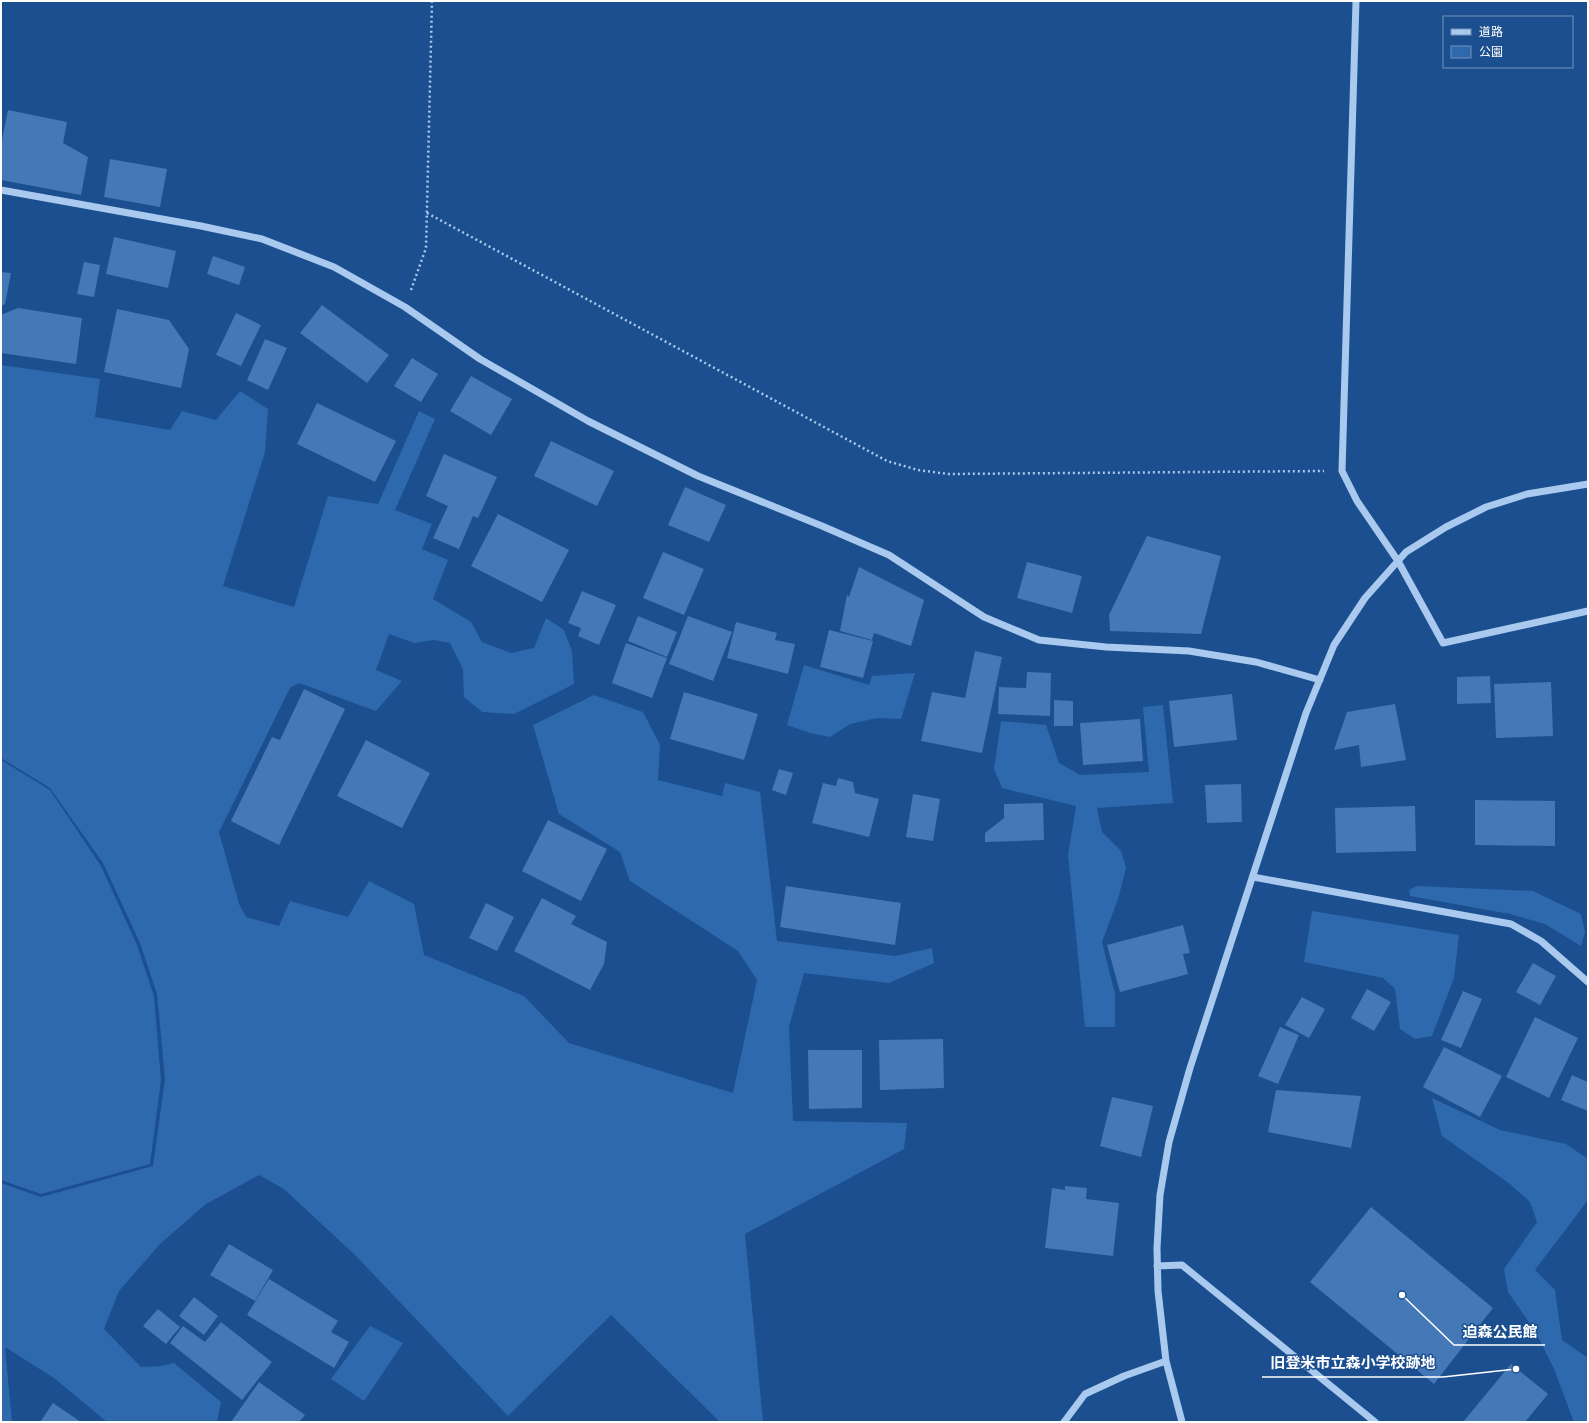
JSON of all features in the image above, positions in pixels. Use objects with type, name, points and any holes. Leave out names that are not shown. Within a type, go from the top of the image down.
[{"type":"street","points":[[1356,1],[1342,471],[1356,501],[1398,561],[1443,643],[1588,612]]},
{"type":"street","points":[[1,190],[201,226],[262,240],[334,267],[405,307],[480,359],[588,421],[698,476],[889,555],[984,617],[1039,640],[1106,647],[1189,651],[1256,662],[1320,680]]},
{"type":"street","points":[[1182,1422],[1166,1361],[1158,1291],[1157,1266],[1160,1195],[1169,1142],[1190,1068],[1306,713],[1334,645],[1365,598],[1406,552],[1446,527],[1486,507],[1527,494],[1588,484]]},
{"type":"street","points":[[1253,877],[1511,924],[1541,941],[1588,982]]},
{"type":"street","points":[[1157,1266],[1182,1265],[1375,1422]]},
{"type":"street","points":[[1064,1422],[1085,1394],[1124,1376],[1166,1361]]},
{"type":"path","points":[[405,307],[426,248],[432,1]]},
{"type":"path","points":[[427,213],[887,461],[918,470],[948,474],[1342,471]]},
{"type":"green space","points":[[1,365],[100,379],[95,417],[170,430],[182,411],[216,420],[240,391],[268,409],[265,452],[223,586],[294,607],[328,496],[378,504],[419,411],[435,419],[395,510],[432,524],[422,549],[448,560],[433,599],[471,622],[482,642],[511,653],[534,648],[546,618],[564,630],[572,651],[574,684],[514,714],[482,712],[464,697],[463,669],[450,643],[434,640],[414,643],[389,634],[376,670],[402,681],[376,711],[299,683],[290,688],[219,832],[239,904],[246,917],[279,926],[290,901],[348,917],[369,881],[414,904],[424,955],[524,996],[569,1043],[733,1093],[757,980],[738,951],[630,881],[620,852],[559,814],[533,725],[594,695],[643,712],[660,745],[658,780],[722,796],[725,783],[760,792],[777,941],[895,956],[932,948],[934,963],[889,983],[804,973],[789,1027],[793,1121],[907,1123],[904,1149],[745,1234],[763,1422],[720,1422],[611,1315],[508,1416],[357,1257],[284,1189],[259,1175],[206,1204],[160,1244],[119,1291],[104,1329],[141,1367],[162,1366],[174,1363],[221,1402],[217,1422],[107,1422],[54,1378],[5,1347],[12,1422],[1,1422],[1,1183],[41,1197],[153,1166],[165,1079],[157,994],[140,943],[103,863],[50,788],[1,758]]},
{"type":"green space","points":[[804,665],[869,685],[872,676],[915,673],[901,719],[877,718],[850,724],[830,737],[810,733],[787,725]]},
{"type":"green space","points":[[1163,705],[1173,803],[1097,808],[1102,832],[1121,851],[1126,868],[1118,899],[1102,942],[1115,994],[1115,1027],[1085,1027],[1068,855],[1076,806],[1002,788],[994,769],[1001,721],[1046,725],[1059,763],[1080,775],[1149,772],[1143,707]]},
{"type":"green space","points":[[1,760],[50,790],[101,866],[137,945],[154,996],[161,1080],[150,1164],[41,1194],[1,1180]]},
{"type":"green space","points":[[1417,886],[1533,891],[1581,914],[1585,932],[1581,946],[1545,924],[1510,914],[1410,896],[1409,890]]},
{"type":"green space","points":[[1312,911],[1459,935],[1454,978],[1432,1036],[1415,1039],[1400,1029],[1395,989],[1383,978],[1304,962]]},
{"type":"green space","points":[[1432,1098],[1500,1130],[1566,1144],[1588,1159],[1588,1200],[1535,1270],[1555,1290],[1562,1340],[1588,1358],[1588,1422],[1574,1422],[1554,1369],[1535,1331],[1508,1292],[1504,1269],[1537,1222],[1530,1202],[1510,1184],[1442,1136]]},
{"type":"green space","points":[[370,1326],[403,1343],[364,1401],[331,1379]]},
{"type":"building","points":[[8,110],[67,122],[63,143],[88,157],[81,195],[1,180],[1,145]]},
{"type":"building","points":[[110,159],[167,169],[160,207],[104,197]]},
{"type":"building","points":[[114,237],[176,251],[168,288],[106,274]]},
{"type":"building","points":[[213,256],[245,267],[239,285],[207,274]]},
{"type":"building","points":[[84,262],[100,265],[94,297],[77,294]]},
{"type":"building","points":[[1,272],[11,273],[5,304],[1,306]]},
{"type":"building","points":[[322,305],[389,355],[367,383],[300,333]]},
{"type":"building","points":[[18,308],[82,318],[76,364],[1,353],[1,315]]},
{"type":"building","points":[[117,309],[169,320],[189,349],[181,388],[104,372]]},
{"type":"building","points":[[236,313],[261,325],[241,366],[216,355]]},
{"type":"building","points":[[265,339],[287,348],[268,390],[247,380]]},
{"type":"building","points":[[412,358],[438,374],[421,402],[394,386]]},
{"type":"building","points":[[471,376],[512,399],[491,435],[450,411]]},
{"type":"building","points":[[317,403],[396,441],[375,482],[297,444]]},
{"type":"building","points":[[551,441],[614,471],[597,506],[534,476]]},
{"type":"building","points":[[444,454],[497,477],[478,518],[473,516],[459,549],[433,538],[448,506],[426,496]]},
{"type":"building","points":[[685,487],[726,505],[709,542],[668,525]]},
{"type":"building","points":[[498,514],[569,550],[542,602],[471,566]]},
{"type":"building","points":[[1147,536],[1221,556],[1201,634],[1110,631],[1109,615]]},
{"type":"building","points":[[663,552],[704,569],[684,615],[643,598]]},
{"type":"building","points":[[1027,562],[1082,576],[1072,613],[1017,598]]},
{"type":"building","points":[[859,567],[924,600],[911,646],[874,633],[872,640],[840,631],[847,595],[849,597]]},
{"type":"building","points":[[582,591],[616,605],[599,645],[578,636],[581,628],[568,623]]},
{"type":"building","points":[[638,616],[677,632],[667,657],[628,641]]},
{"type":"building","points":[[688,616],[732,632],[713,681],[669,664]]},
{"type":"building","points":[[736,622],[777,633],[775,640],[795,644],[788,674],[727,658]]},
{"type":"building","points":[[829,630],[873,641],[863,678],[820,667]]},
{"type":"building","points":[[626,643],[667,658],[652,698],[612,683]]},
{"type":"building","points":[[975,651],[1002,657],[982,753],[921,741],[932,692],[965,698]]},
{"type":"building","points":[[1027,672],[1051,673],[1050,716],[998,714],[999,687],[1026,688]]},
{"type":"building","points":[[1490,676],[1491,703],[1457,704],[1457,677]]},
{"type":"building","points":[[1551,682],[1553,736],[1496,738],[1494,684]]},
{"type":"building","points":[[304,689],[345,709],[279,845],[231,821],[272,737],[280,740]]},
{"type":"building","points":[[684,692],[758,714],[744,760],[670,739]]},
{"type":"building","points":[[1232,694],[1237,740],[1174,747],[1169,701]]},
{"type":"building","points":[[1054,700],[1073,701],[1073,726],[1054,726]]},
{"type":"building","points":[[1395,704],[1406,760],[1361,767],[1359,745],[1334,750],[1347,712]]},
{"type":"building","points":[[1140,719],[1143,761],[1083,765],[1080,723]]},
{"type":"building","points":[[366,740],[430,773],[402,828],[337,796]]},
{"type":"building","points":[[779,769],[793,773],[786,795],[772,790]]},
{"type":"building","points":[[838,778],[853,782],[855,793],[879,799],[869,837],[812,823],[823,783],[836,786]]},
{"type":"building","points":[[1241,784],[1242,822],[1207,823],[1205,785]]},
{"type":"building","points":[[913,794],[940,799],[933,841],[906,837]]},
{"type":"building","points":[[1475,800],[1555,801],[1555,846],[1475,845]]},
{"type":"building","points":[[1043,803],[1044,840],[985,842],[985,833],[1004,818],[1004,804]]},
{"type":"building","points":[[1415,806],[1416,851],[1336,853],[1335,808]]},
{"type":"building","points":[[548,820],[607,849],[581,901],[522,871]]},
{"type":"building","points":[[786,886],[901,903],[895,945],[780,927]]},
{"type":"building","points":[[542,898],[576,916],[571,924],[607,942],[604,964],[590,990],[514,951]]},
{"type":"building","points":[[486,903],[514,917],[497,951],[469,938]]},
{"type":"building","points":[[1183,925],[1190,953],[1183,954],[1188,974],[1120,992],[1107,945]]},
{"type":"building","points":[[1533,963],[1556,976],[1540,1005],[1516,992]]},
{"type":"building","points":[[1367,989],[1391,1002],[1374,1031],[1351,1018]]},
{"type":"building","points":[[1463,991],[1482,999],[1461,1048],[1441,1040]]},
{"type":"building","points":[[1302,997],[1325,1009],[1309,1038],[1285,1025]]},
{"type":"building","points":[[1535,1017],[1578,1038],[1549,1098],[1506,1077]]},
{"type":"building","points":[[1280,1027],[1299,1035],[1278,1084],[1258,1076]]},
{"type":"building","points":[[943,1039],[944,1088],[880,1090],[879,1040]]},
{"type":"building","points":[[1444,1047],[1502,1076],[1480,1117],[1423,1087]]},
{"type":"building","points":[[808,1050],[862,1050],[862,1108],[809,1109]]},
{"type":"building","points":[[1572,1075],[1588,1082],[1588,1111],[1561,1100]]},
{"type":"building","points":[[1276,1090],[1361,1096],[1351,1148],[1268,1132]]},
{"type":"building","points":[[1112,1097],[1153,1106],[1141,1157],[1100,1146]]},
{"type":"building","points":[[1065,1186],[1087,1188],[1086,1199],[1119,1203],[1113,1256],[1045,1248],[1052,1188],[1065,1190]]},
{"type":"building","points":[[1371,1207],[1493,1308],[1434,1384],[1310,1282]]},
{"type":"building","points":[[229,1244],[273,1270],[255,1301],[210,1275]]},
{"type":"building","points":[[269,1279],[338,1321],[331,1332],[349,1342],[334,1368],[247,1315]]},
{"type":"building","points":[[194,1297],[218,1316],[204,1335],[179,1316]]},
{"type":"building","points":[[158,1309],[180,1327],[166,1344],[143,1326]]},
{"type":"building","points":[[221,1322],[272,1362],[242,1400],[170,1343],[183,1326],[205,1342]]},
{"type":"building","points":[[1511,1364],[1548,1394],[1525,1422],[1463,1422]]},
{"type":"building","points":[[259,1382],[305,1415],[299,1422],[231,1422]]},
{"type":"building","points":[[53,1403],[81,1422],[40,1422]]},
{"type":"place","name":"迫森公民館","points":[[1402,1295]]},
{"type":"place","name":"旧登米市立森小学校跡地","points":[[1516,1369]]}]
